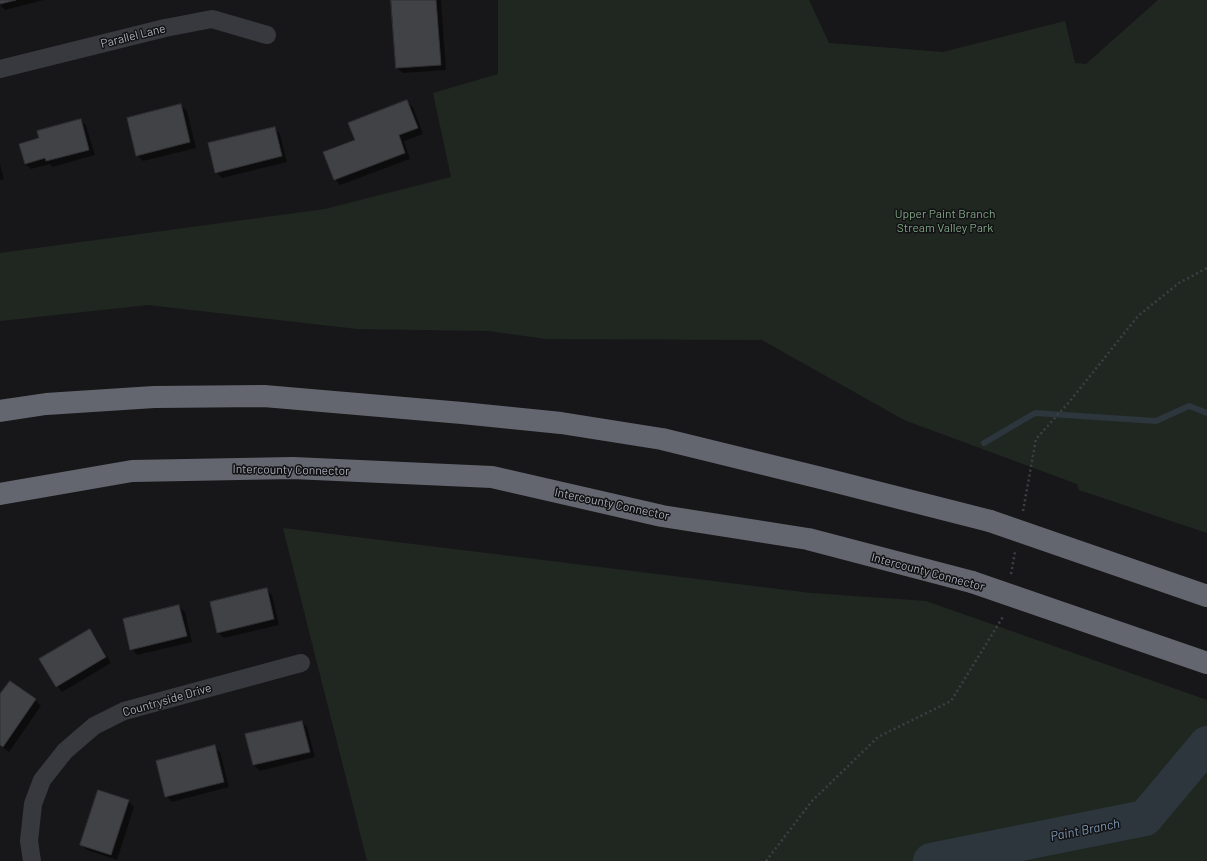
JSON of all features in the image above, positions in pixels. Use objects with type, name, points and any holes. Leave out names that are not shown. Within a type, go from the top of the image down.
[{"type":"highway","points":[[0,411],[46,404],[154,397],[264,396],[561,423],[662,440],[822,478],[990,521],[1207,596]]},
{"type":"highway","name":"Intercounty Connector","points":[[0,494],[132,471],[293,468],[492,477],[662,516],[808,539],[972,582],[1207,663]]},
{"type":"street","name":"Parallel Lane","points":[[0,69],[165,28],[212,19],[267,35]]},
{"type":"street","name":"Countryside Drive","points":[[32,861],[29,841],[33,804],[42,780],[65,751],[94,726],[124,711],[301,663]]},
{"type":"green space","name":"Upper Paint Branch Stream Valley Park","points":[[498,0],[809,0],[829,43],[943,52],[1065,21],[1075,63],[1086,64],[1158,0],[1207,0],[1207,533],[1079,490],[1077,484],[904,420],[762,340],[546,339],[489,331],[357,329],[148,305],[0,321],[0,253],[325,209],[451,177],[433,93],[498,74]]},
{"type":"green space","points":[[283,528],[811,593],[926,601],[1207,700],[1207,861],[367,861]]},
{"type":"building","points":[[0,0],[16,0],[0,4]]},
{"type":"building","points":[[391,0],[436,0],[441,65],[396,68]]},
{"type":"building","points":[[407,100],[418,128],[399,135],[405,153],[334,180],[323,152],[355,140],[348,123]]},
{"type":"building","points":[[181,104],[190,142],[136,156],[127,118]]},
{"type":"building","points":[[81,119],[89,150],[46,161],[45,158],[25,164],[19,144],[39,138],[37,131]]},
{"type":"building","points":[[275,127],[282,156],[215,173],[208,143]]},
{"type":"building","points":[[267,588],[274,619],[217,633],[210,602]]},
{"type":"building","points":[[179,605],[187,636],[130,650],[123,619]]},
{"type":"building","points":[[90,629],[106,657],[56,687],[39,659]]},
{"type":"building","points":[[10,681],[36,699],[3,747],[0,745],[0,694]]},
{"type":"building","points":[[302,721],[310,752],[253,765],[245,734]]},
{"type":"building","points":[[215,745],[224,782],[165,797],[156,761]]},
{"type":"building","points":[[98,790],[129,800],[111,855],[80,845]]},
{"type":"waterway","points":[[984,443],[1035,413],[1156,421],[1189,406],[1207,413]]},
{"type":"waterway","name":"Paint Branch","points":[[931,861],[1145,818],[1207,744]]}]
